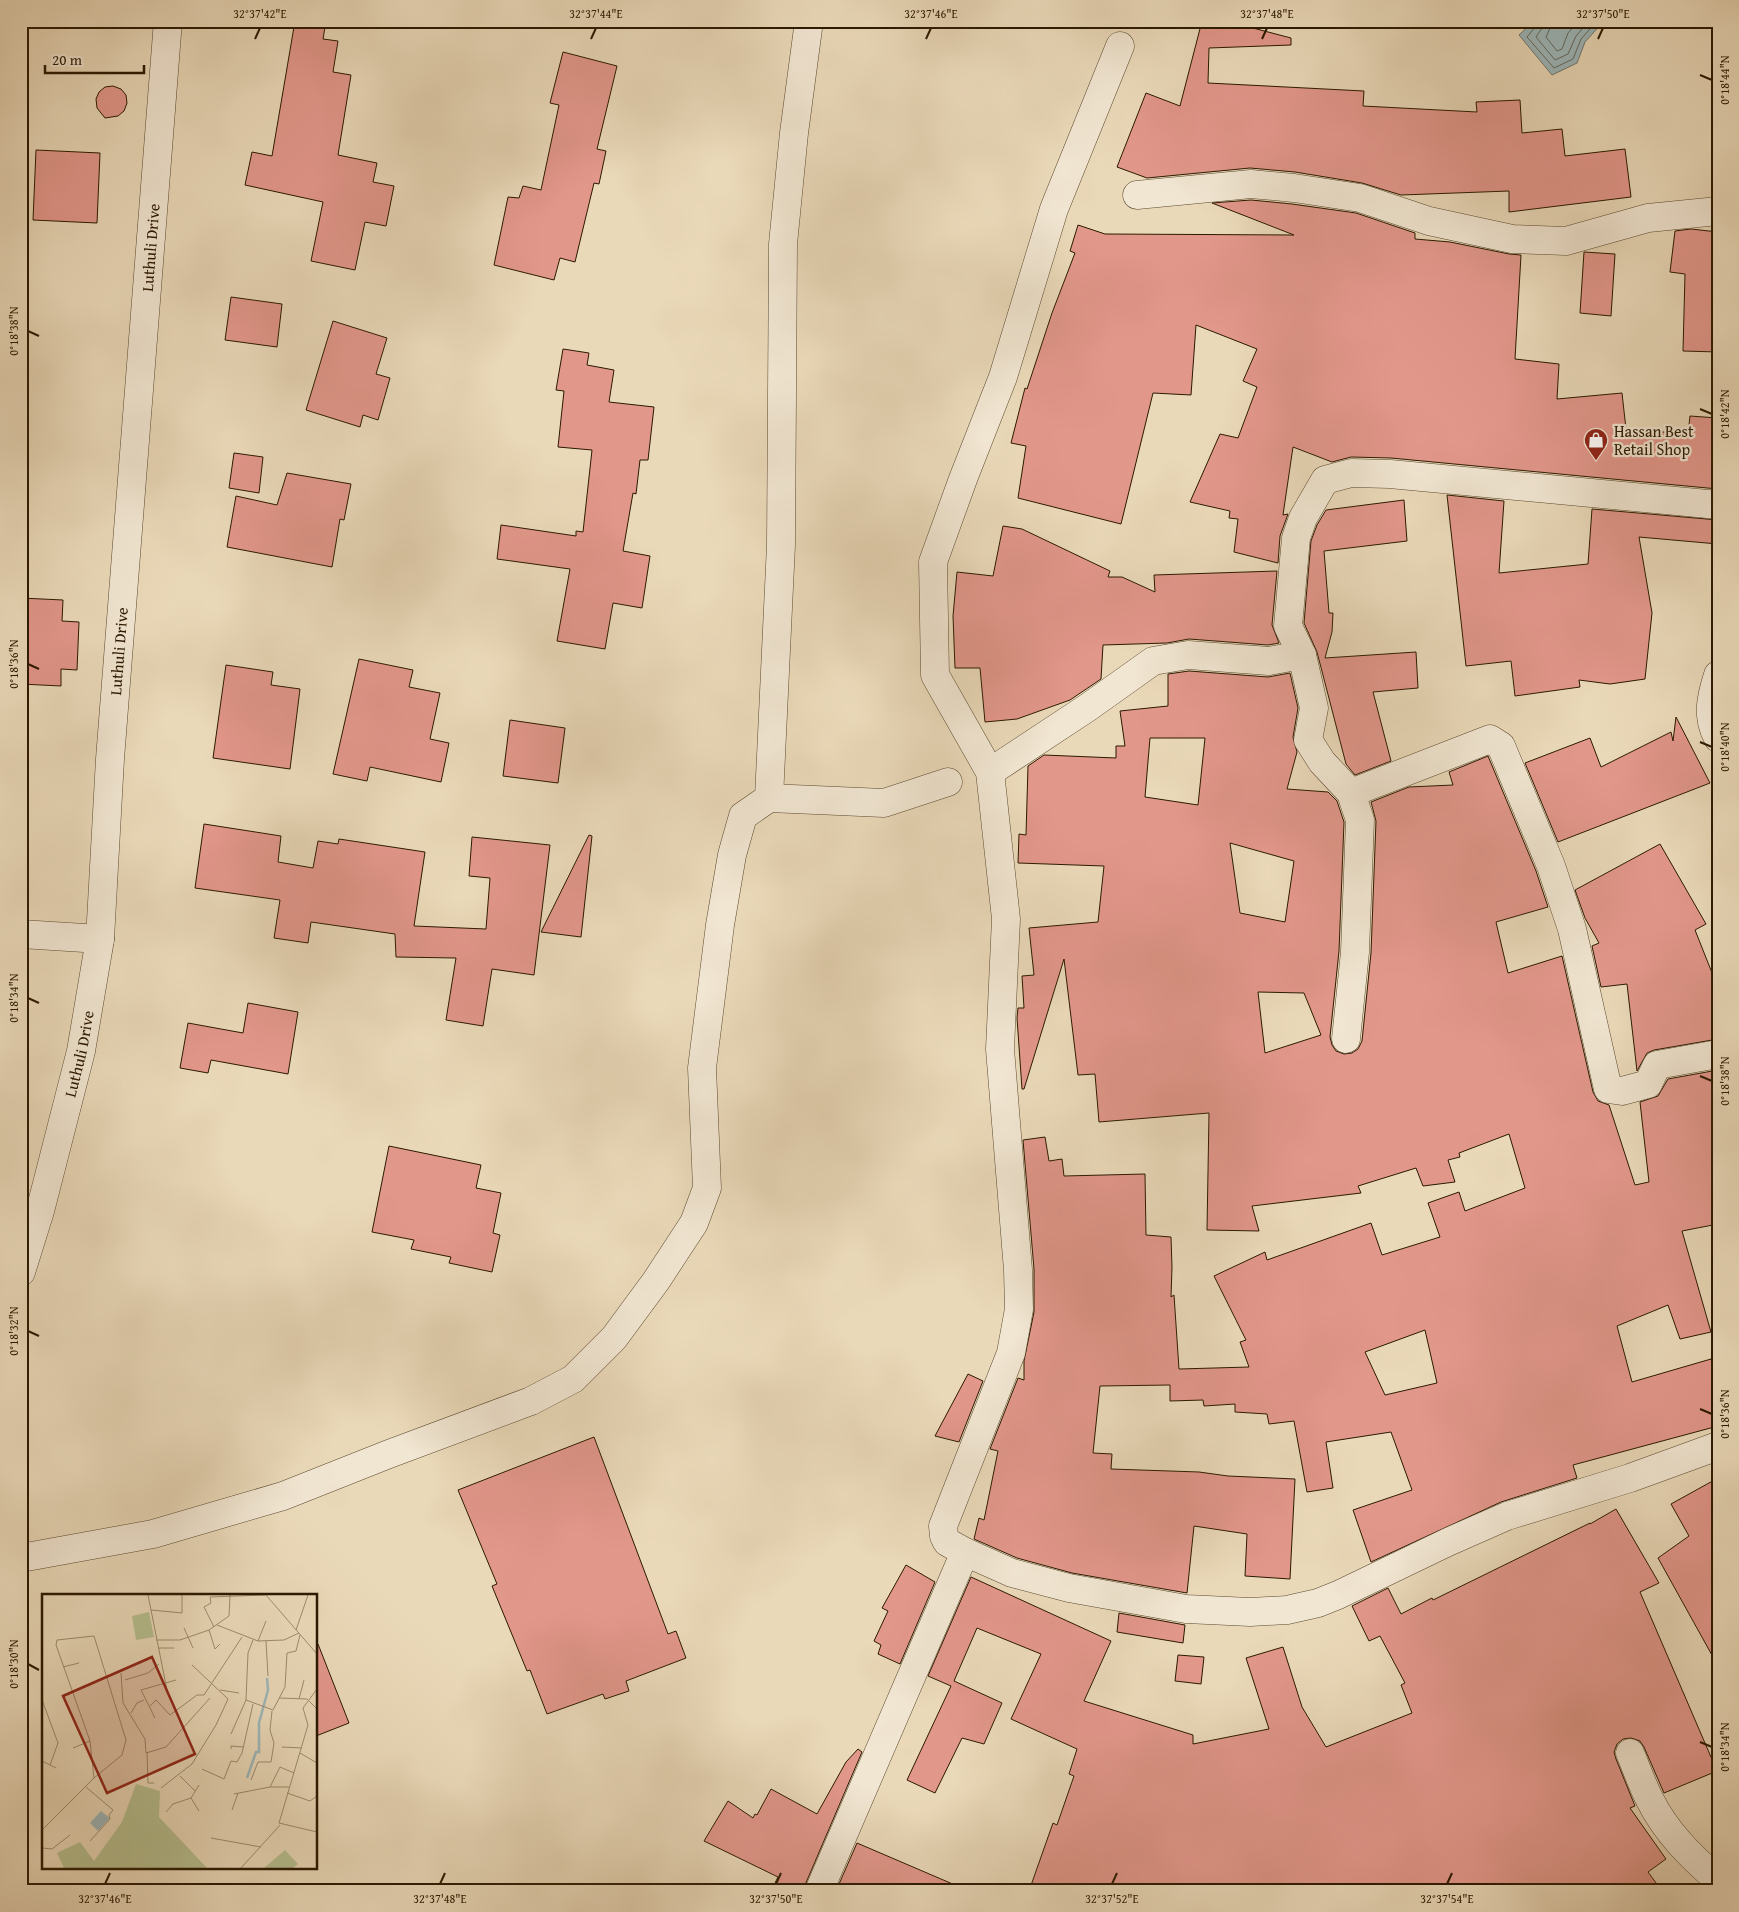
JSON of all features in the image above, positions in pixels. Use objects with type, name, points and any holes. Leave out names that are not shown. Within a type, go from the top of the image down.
[{"type":"street","name":"Luthuli Drive","points":[[21,1272],[40,1211],[81,1051],[100,939],[110,758],[168,21]]},
{"type":"street","points":[[769,798],[781,545],[783,244],[794,133],[810,21]]},
{"type":"street","points":[[1120,46],[1054,209],[1003,377],[932,562],[935,675],[990,772],[1006,919],[1000,1049],[1018,1270],[1019,1309],[1011,1352],[943,1526],[944,1536],[947,1542],[1012,1573],[1050,1583],[1176,1608],[1250,1612],[1287,1610],[1318,1603],[1338,1595],[1507,1516],[1630,1478],[1718,1446]]},
{"type":"street","points":[[1137,195],[1251,184],[1294,188],[1360,198],[1429,221],[1512,240],[1566,241],[1648,218],[1718,211]]},
{"type":"street","points":[[1346,1039],[1355,952],[1360,820],[1351,793],[1322,762],[1308,740],[1314,708],[1302,656],[1288,626],[1296,538],[1303,518],[1325,480],[1351,473],[1390,474],[1718,505]]},
{"type":"street","points":[[990,772],[1087,708],[1153,661],[1188,655],[1269,661],[1302,656]]},
{"type":"street","points":[[1718,675],[1711,699],[1712,728],[1718,738]]},
{"type":"street","points":[[1351,793],[1490,739],[1501,746],[1551,866],[1572,929],[1608,1088],[1622,1091],[1648,1084],[1658,1065],[1718,1054]]},
{"type":"street","points":[[21,1558],[153,1534],[283,1496],[531,1401],[572,1379],[614,1338],[656,1281],[694,1223],[707,1188],[702,1068],[720,925],[732,855],[743,816],[769,798],[884,803],[948,782]]},
{"type":"street","points":[[21,934],[100,939]]},
{"type":"street","points":[[819,1891],[966,1552]]},
{"type":"street","points":[[1630,1753],[1650,1801],[1666,1827],[1691,1857],[1718,1880]]},
{"type":"water","points":[[1534,21],[1603,22],[1585,42],[1577,63],[1552,75],[1519,35]]},
{"type":"building","points":[[295,21],[326,21],[323,39],[338,41],[333,72],[351,75],[338,155],[377,163],[373,182],[394,186],[386,226],[365,222],[355,270],[311,261],[323,202],[245,185],[252,152],[272,156]]},
{"type":"building","points":[[1202,21],[1226,21],[1291,38],[1291,45],[1209,48],[1208,83],[1364,91],[1363,106],[1477,112],[1476,102],[1520,100],[1522,133],[1562,129],[1565,156],[1625,149],[1631,197],[1509,212],[1509,191],[1401,195],[1362,183],[1295,172],[1250,168],[1147,178],[1117,167],[1146,93],[1180,106]]},
{"type":"building","points":[[563,52],[617,66],[597,149],[606,151],[599,184],[594,183],[575,262],[560,258],[554,280],[494,265],[508,197],[519,198],[523,186],[541,190],[559,105],[550,103]]},
{"type":"building","points":[[113,86],[121,89],[126,95],[127,103],[124,111],[118,116],[105,118],[97,108],[96,99],[99,92],[105,87]]},
{"type":"building","points":[[36,150],[100,153],[97,223],[33,220]]},
{"type":"building","points":[[1251,200],[1356,213],[1415,233],[1415,239],[1450,242],[1521,255],[1515,359],[1559,364],[1557,399],[1622,393],[1626,429],[1688,434],[1690,416],[1718,418],[1718,489],[1391,458],[1351,457],[1332,462],[1293,447],[1283,515],[1288,514],[1280,536],[1278,563],[1234,552],[1238,519],[1229,518],[1230,511],[1190,502],[1220,434],[1238,438],[1257,387],[1243,381],[1257,349],[1196,325],[1191,395],[1153,393],[1121,524],[1018,498],[1026,446],[1011,443],[1025,388],[1027,389],[1052,313],[1075,253],[1070,251],[1078,225],[1105,234],[1294,235],[1212,203]]},
{"type":"building","points":[[1691,229],[1718,232],[1718,352],[1683,351],[1685,274],[1670,272],[1675,231]]},
{"type":"building","points":[[1584,252],[1615,254],[1611,316],[1580,313]]},
{"type":"building","points":[[231,297],[282,304],[277,347],[225,340]]},
{"type":"building","points":[[333,321],[387,338],[376,374],[390,378],[378,420],[363,415],[360,427],[306,410]]},
{"type":"building","points":[[563,349],[589,353],[587,365],[614,370],[609,402],[654,407],[648,460],[640,460],[636,494],[633,493],[623,551],[650,556],[642,608],[613,603],[605,649],[557,641],[570,569],[497,559],[501,525],[576,536],[576,531],[583,532],[592,450],[558,447],[564,391],[556,390]]},
{"type":"building","points":[[234,453],[263,457],[259,493],[229,488]]},
{"type":"building","points":[[287,473],[351,484],[344,520],[340,519],[332,567],[227,547],[236,496],[277,505]]},
{"type":"building","points":[[1447,495],[1504,501],[1499,573],[1588,564],[1592,509],[1718,520],[1718,544],[1639,537],[1652,613],[1645,679],[1610,684],[1579,680],[1580,687],[1515,696],[1511,661],[1466,666]]},
{"type":"building","points":[[1404,500],[1407,541],[1324,551],[1329,613],[1333,613],[1332,632],[1325,658],[1416,652],[1418,688],[1373,692],[1391,761],[1355,775],[1346,764],[1317,652],[1304,623],[1311,541],[1317,525],[1326,510]]},
{"type":"building","points":[[1003,526],[1022,529],[1110,571],[1108,577],[1122,577],[1155,592],[1154,575],[1277,571],[1272,625],[1279,643],[1268,645],[1189,639],[1167,643],[1103,645],[1101,679],[1070,700],[1017,719],[985,722],[980,668],[955,668],[953,616],[957,572],[993,576]]},
{"type":"building","points":[[21,598],[63,600],[62,621],[79,622],[77,670],[61,669],[61,686],[21,684]]},
{"type":"building","points":[[359,659],[413,670],[409,687],[440,693],[430,739],[449,743],[441,782],[370,767],[367,781],[333,774]]},
{"type":"building","points":[[226,665],[273,672],[271,685],[300,689],[290,769],[213,758]]},
{"type":"building","points":[[1189,671],[1268,677],[1290,673],[1298,708],[1293,737],[1297,752],[1287,789],[1328,792],[1337,801],[1344,822],[1339,951],[1330,1037],[1336,1051],[1344,1054],[1352,1053],[1358,1049],[1362,1041],[1371,953],[1376,821],[1371,802],[1409,787],[1453,785],[1449,772],[1488,756],[1536,871],[1548,907],[1496,922],[1508,973],[1562,956],[1593,1092],[1598,1101],[1609,1105],[1635,1185],[1649,1182],[1640,1102],[1658,1096],[1668,1079],[1718,1070],[1718,1224],[1682,1231],[1711,1332],[1680,1339],[1668,1305],[1617,1326],[1632,1382],[1711,1359],[1718,1377],[1718,1426],[1573,1465],[1577,1478],[1501,1502],[1371,1562],[1353,1510],[1412,1490],[1391,1432],[1326,1442],[1333,1488],[1307,1492],[1294,1421],[1269,1424],[1267,1414],[1235,1412],[1235,1404],[1204,1406],[1203,1400],[1170,1401],[1170,1385],[1100,1386],[1093,1453],[1112,1454],[1111,1469],[1199,1472],[1228,1476],[1295,1479],[1290,1579],[1245,1576],[1247,1534],[1194,1526],[1187,1593],[1072,1573],[1017,1558],[974,1539],[979,1518],[984,1520],[998,1451],[990,1449],[1018,1378],[1024,1380],[1024,1361],[1034,1312],[1034,1269],[1023,1140],[1045,1137],[1049,1161],[1062,1159],[1064,1176],[1145,1174],[1146,1235],[1171,1237],[1171,1297],[1174,1295],[1179,1369],[1249,1367],[1240,1342],[1246,1340],[1214,1276],[1265,1252],[1267,1260],[1371,1223],[1382,1255],[1440,1237],[1428,1203],[1459,1192],[1465,1211],[1525,1188],[1509,1134],[1459,1153],[1460,1157],[1448,1160],[1455,1182],[1423,1186],[1416,1168],[1358,1186],[1361,1193],[1252,1206],[1259,1231],[1207,1230],[1209,1113],[1099,1122],[1095,1074],[1078,1075],[1064,959],[1024,1089],[1022,1089],[1017,1018],[1018,1008],[1024,1008],[1022,976],[1034,975],[1029,928],[1098,922],[1104,866],[1018,863],[1019,834],[1026,835],[1028,766],[1044,755],[1116,758],[1116,746],[1125,746],[1120,711],[1168,706],[1168,674]],"holes":[[[1150,738],[1205,738],[1198,805],[1145,797]],[[1230,843],[1294,861],[1285,922],[1240,913]],[[1258,992],[1304,993],[1321,1035],[1265,1053]],[[1425,1330],[1437,1383],[1385,1395],[1365,1352]]]},
{"type":"building","points":[[1676,717],[1710,783],[1558,842],[1525,763],[1590,738],[1601,767],[1671,732],[1673,741]]},
{"type":"building","points":[[510,720],[565,728],[558,783],[503,776]]},
{"type":"building","points":[[204,824],[281,836],[278,862],[313,868],[318,841],[338,844],[339,839],[425,852],[414,926],[486,929],[490,878],[469,876],[472,837],[550,845],[534,975],[492,969],[483,1026],[446,1020],[456,958],[396,957],[395,934],[311,922],[308,943],[274,938],[280,900],[195,888]]},
{"type":"building","points":[[589,835],[592,836],[581,937],[541,932]]},
{"type":"building","points":[[1660,844],[1706,924],[1695,930],[1718,988],[1718,1039],[1654,1050],[1647,1053],[1637,1071],[1627,984],[1601,987],[1592,946],[1599,943],[1585,918],[1575,890]]},
{"type":"building","points":[[248,1003],[298,1012],[288,1074],[211,1060],[208,1073],[180,1068],[188,1023],[243,1033]]},
{"type":"building","points":[[389,1146],[481,1165],[476,1188],[501,1193],[493,1233],[500,1235],[492,1272],[449,1263],[451,1257],[411,1249],[414,1240],[372,1232]]},
{"type":"building","points":[[968,1374],[983,1381],[959,1442],[935,1436]]},
{"type":"building","points":[[594,1437],[668,1634],[676,1631],[686,1658],[626,1681],[629,1691],[605,1699],[603,1694],[547,1714],[530,1670],[527,1671],[492,1586],[497,1584],[458,1490]]},
{"type":"building","points":[[1718,1478],[1718,1666],[1658,1558],[1689,1536],[1671,1504]]},
{"type":"building","points":[[1616,1509],[1659,1583],[1640,1592],[1717,1771],[1664,1793],[1640,1741],[1631,1738],[1623,1739],[1617,1744],[1614,1752],[1616,1759],[1635,1806],[1630,1808],[1666,1859],[1648,1872],[1662,1891],[1029,1891],[1053,1823],[1057,1825],[1074,1776],[1069,1774],[1077,1749],[1011,1719],[1041,1654],[977,1628],[954,1681],[1002,1703],[984,1744],[962,1738],[935,1793],[907,1780],[951,1686],[928,1676],[971,1577],[1111,1641],[1084,1701],[1193,1735],[1193,1744],[1269,1729],[1246,1658],[1283,1647],[1302,1707],[1326,1747],[1412,1713],[1401,1685],[1405,1683],[1380,1636],[1369,1641],[1352,1606],[1388,1588],[1401,1614],[1590,1524]]},
{"type":"building","points":[[906,1565],[935,1582],[900,1664],[878,1654],[881,1645],[874,1641],[888,1611],[882,1608]]},
{"type":"building","points":[[1119,1613],[1185,1625],[1183,1643],[1117,1632]]},
{"type":"building","points":[[318,1644],[349,1723],[318,1735]]},
{"type":"building","points":[[1178,1655],[1204,1657],[1201,1684],[1175,1681]]},
{"type":"building","points":[[858,1749],[862,1752],[804,1891],[771,1891],[778,1877],[704,1841],[728,1801],[753,1818],[755,1814],[757,1815],[771,1789],[817,1814],[846,1762]]},
{"type":"building","points":[[857,1843],[969,1891],[836,1891]]},
{"type":"place","name":"Hassan Best Retail Shop","points":[[1596,461]]}]
